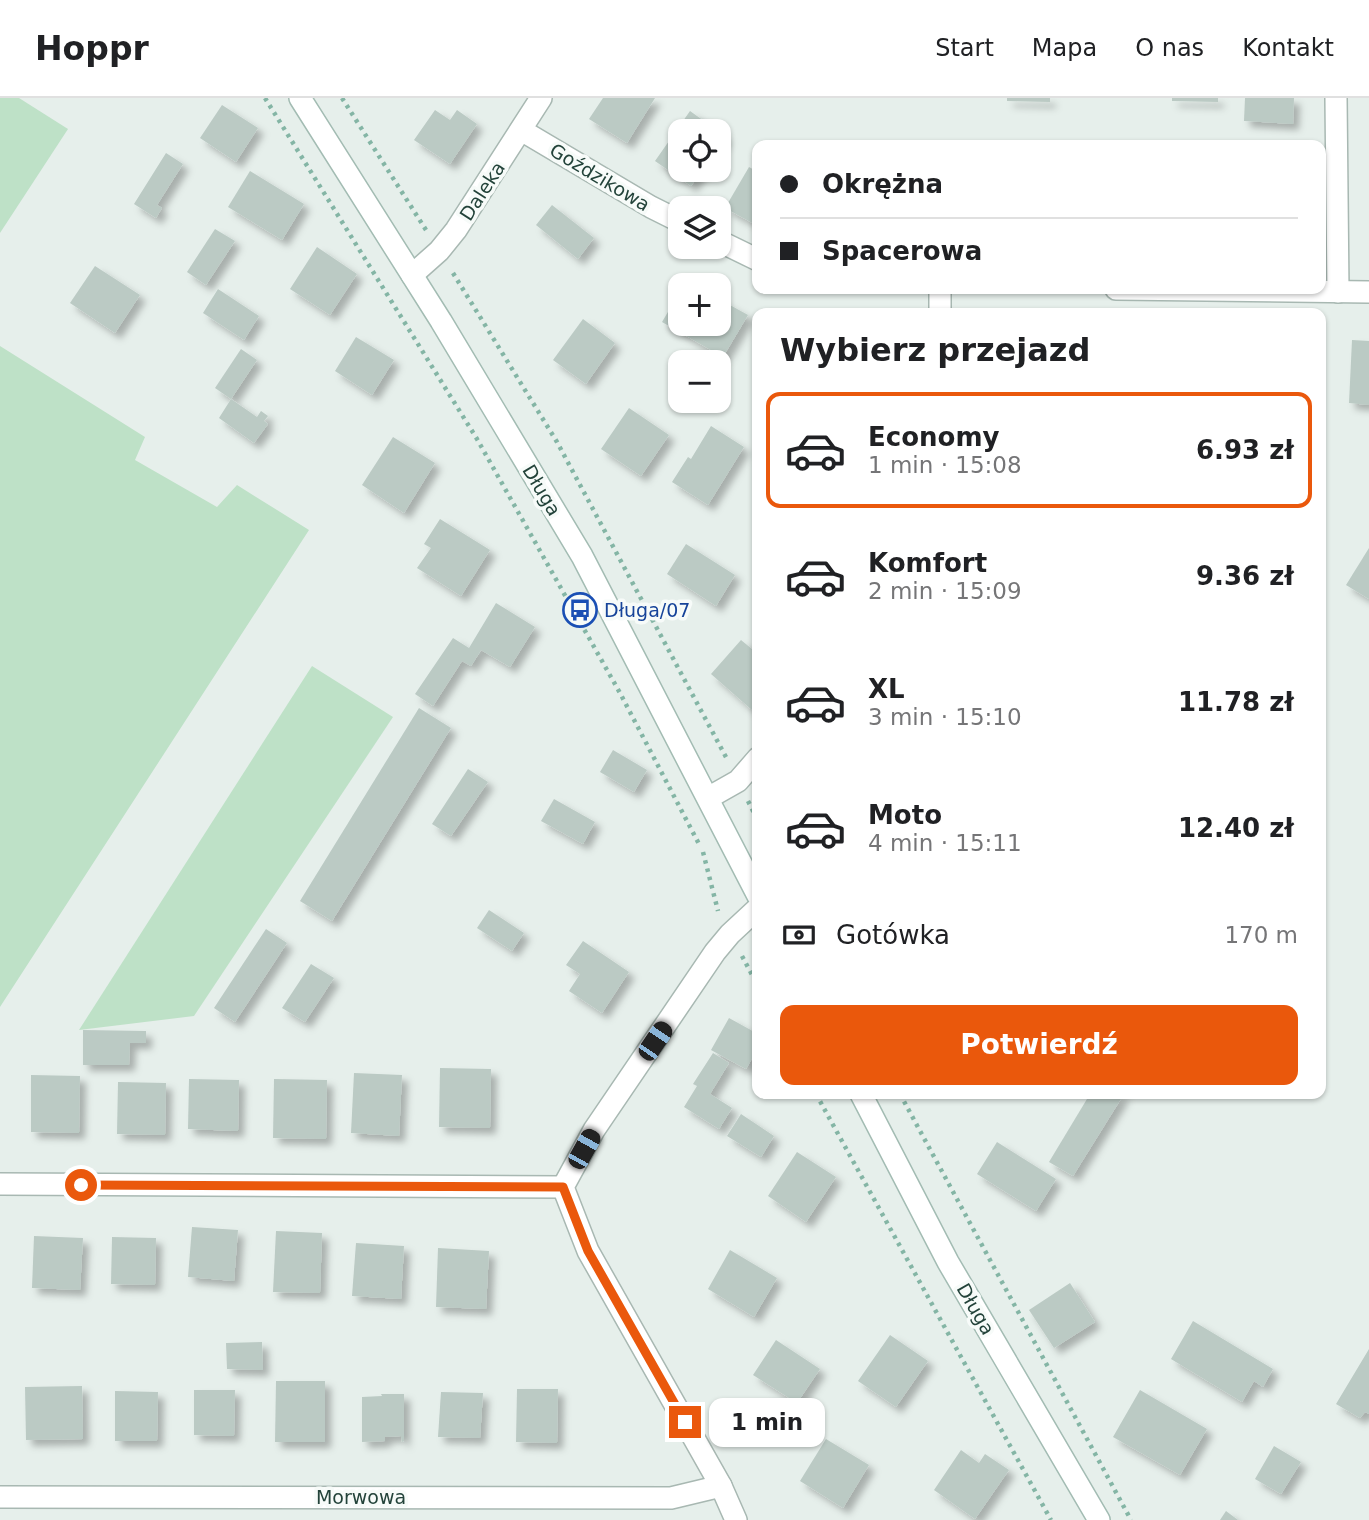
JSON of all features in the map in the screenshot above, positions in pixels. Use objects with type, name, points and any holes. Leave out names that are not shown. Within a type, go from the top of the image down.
[{"type":"street","name":"Długa","points":[[300,98],[412,275],[582,556],[752,884]]},
{"type":"street","name":"Daleka","points":[[412,275],[439,251],[456,230],[541,98]]},
{"type":"street","points":[[1336,98],[1338,292]]},
{"type":"street","name":"Goździkowa","points":[[521,130],[668,216]]},
{"type":"street","points":[[731,247],[752,257]]},
{"type":"street","points":[[1326,292],[1369,292]]},
{"type":"street","points":[[708,798],[738,781],[752,765]]},
{"type":"street","points":[[736,1520],[721,1486],[588,1251],[563,1187],[594,1130],[730,934],[752,914]]},
{"type":"street","name":"Długa","points":[[864,1099],[948,1262],[1100,1520]]},
{"type":"street","points":[[0,1184],[563,1187]]},
{"type":"street","name":"Morwowa","points":[[0,1497],[671,1497],[721,1486]]},
{"type":"path","points":[[265,98],[477,439],[620,693],[705,855],[717,909],[752,975]]},
{"type":"path","points":[[342,98],[557,442],[752,809]]},
{"type":"path","points":[[819,1099],[1051,1520]]},
{"type":"path","points":[[903,1099],[1131,1520]]},
{"type":"green space","points":[[0,98],[19,98],[68,129],[0,233]]},
{"type":"green space","points":[[0,346],[145,437],[135,460],[217,507],[237,485],[309,530],[0,1007]]},
{"type":"green space","points":[[312,666],[393,717],[194,1016],[79,1030]]},
{"type":"building","points":[[603,98],[655,98],[627,143],[589,119]]},
{"type":"building","points":[[1007,98],[1050,98],[1050,102],[1007,101]]},
{"type":"building","points":[[1172,98],[1218,98],[1218,102],[1172,101]]},
{"type":"building","points":[[1245,98],[1294,98],[1293,124],[1244,121]]},
{"type":"building","points":[[222,105],[258,128],[236,162],[200,138]]},
{"type":"building","points":[[435,110],[450,120],[457,110],[477,124],[450,164],[414,140]]},
{"type":"building","points":[[690,111],[701,119],[684,119]]},
{"type":"building","points":[[668,142],[668,170],[655,161]]},
{"type":"building","points":[[166,153],[183,164],[157,205],[162,208],[156,218],[134,204]]},
{"type":"building","points":[[749,167],[752,169],[752,223],[731,211],[731,198]]},
{"type":"building","points":[[250,171],[304,204],[282,240],[228,207]]},
{"type":"building","points":[[552,205],[594,238],[578,259],[536,225]]},
{"type":"building","points":[[215,229],[235,241],[206,285],[187,272]]},
{"type":"building","points":[[317,247],[357,274],[330,315],[290,289]]},
{"type":"building","points":[[95,266],[140,295],[115,333],[70,303]]},
{"type":"building","points":[[218,289],[259,316],[244,340],[203,313]]},
{"type":"building","points":[[731,306],[748,315],[727,350],[711,350],[686,336],[731,336]]},
{"type":"building","points":[[668,312],[668,325],[662,322]]},
{"type":"building","points":[[583,319],[615,343],[586,384],[553,360]]},
{"type":"building","points":[[356,337],[394,360],[372,395],[335,371]]},
{"type":"building","points":[[1352,340],[1369,341],[1369,405],[1349,403]]},
{"type":"building","points":[[241,349],[257,360],[231,399],[215,388]]},
{"type":"building","points":[[231,399],[257,417],[261,411],[268,416],[264,421],[268,424],[254,443],[219,418]]},
{"type":"building","points":[[629,408],[669,435],[641,476],[601,449]]},
{"type":"building","points":[[711,426],[744,447],[708,505],[672,482],[688,457],[691,459]]},
{"type":"building","points":[[393,437],[435,463],[404,513],[362,485]]},
{"type":"building","points":[[440,519],[490,550],[461,596],[417,568],[431,548],[424,544]]},
{"type":"building","points":[[686,544],[735,575],[716,606],[667,574]]},
{"type":"building","points":[[1369,548],[1369,599],[1346,585]]},
{"type":"building","points":[[496,603],[535,627],[510,667],[481,650],[471,666],[462,661],[433,706],[415,694],[453,638],[469,648]]},
{"type":"building","points":[[741,640],[752,649],[752,710],[711,674]]},
{"type":"building","points":[[419,708],[451,728],[332,921],[300,901]]},
{"type":"building","points":[[613,750],[647,770],[634,792],[600,772]]},
{"type":"building","points":[[468,769],[488,782],[451,836],[432,824]]},
{"type":"building","points":[[554,799],[595,822],[583,844],[541,821]]},
{"type":"building","points":[[489,910],[524,933],[512,951],[477,928]]},
{"type":"building","points":[[266,929],[287,943],[235,1022],[214,1008]]},
{"type":"building","points":[[583,941],[629,972],[602,1013],[569,991],[580,974],[566,965]]},
{"type":"building","points":[[311,964],[334,978],[305,1022],[282,1008]]},
{"type":"building","points":[[729,1018],[752,1031],[752,1058],[746,1069],[711,1050]]},
{"type":"building","points":[[83,1030],[146,1031],[146,1043],[130,1043],[129,1065],[83,1065]]},
{"type":"building","points":[[713,1053],[729,1063],[710,1094],[732,1108],[719,1129],[684,1107],[697,1086],[693,1084]]},
{"type":"building","points":[[440,1068],[491,1069],[490,1128],[439,1127]]},
{"type":"building","points":[[354,1073],[402,1075],[399,1136],[351,1133]]},
{"type":"building","points":[[31,1075],[80,1076],[79,1133],[31,1132]]},
{"type":"building","points":[[189,1079],[239,1080],[238,1131],[188,1129]]},
{"type":"building","points":[[274,1079],[327,1080],[326,1139],[273,1138]]},
{"type":"building","points":[[118,1082],[166,1083],[165,1135],[117,1134]]},
{"type":"building","points":[[1087,1099],[1121,1099],[1073,1176],[1049,1162]]},
{"type":"building","points":[[741,1114],[774,1136],[761,1157],[727,1136]]},
{"type":"building","points":[[997,1142],[1056,1179],[1036,1211],[977,1174]]},
{"type":"building","points":[[797,1152],[836,1177],[806,1222],[768,1196]]},
{"type":"building","points":[[192,1227],[238,1230],[234,1281],[188,1277]]},
{"type":"building","points":[[276,1231],[322,1233],[320,1293],[273,1292]]},
{"type":"building","points":[[34,1236],[83,1238],[80,1290],[32,1288]]},
{"type":"building","points":[[112,1237],[156,1238],[155,1285],[111,1284]]},
{"type":"building","points":[[356,1243],[404,1246],[401,1299],[352,1296]]},
{"type":"building","points":[[438,1248],[489,1251],[486,1309],[436,1307]]},
{"type":"building","points":[[730,1250],[777,1278],[754,1317],[708,1289]]},
{"type":"building","points":[[1070,1283],[1095,1322],[1054,1348],[1029,1310]]},
{"type":"building","points":[[1193,1321],[1273,1369],[1263,1387],[1254,1381],[1242,1402],[1171,1359]]},
{"type":"building","points":[[890,1335],[928,1361],[896,1407],[858,1381]]},
{"type":"building","points":[[776,1340],[820,1369],[797,1403],[753,1375]]},
{"type":"building","points":[[262,1342],[263,1370],[227,1369],[226,1343]]},
{"type":"building","points":[[1369,1349],[1369,1414],[1365,1412],[1360,1418],[1336,1404]]},
{"type":"building","points":[[276,1381],[325,1381],[325,1442],[275,1442]]},
{"type":"building","points":[[82,1386],[83,1439],[26,1440],[25,1387]]},
{"type":"building","points":[[517,1389],[558,1389],[557,1443],[516,1442]]},
{"type":"building","points":[[194,1390],[235,1390],[234,1436],[194,1435]]},
{"type":"building","points":[[1140,1390],[1207,1429],[1180,1475],[1113,1437]]},
{"type":"building","points":[[115,1391],[158,1392],[157,1441],[115,1441]]},
{"type":"building","points":[[441,1392],[483,1393],[480,1438],[438,1437]]},
{"type":"building","points":[[381,1394],[404,1394],[402,1442],[401,1436],[385,1437],[385,1441],[362,1442],[362,1397],[382,1396]]},
{"type":"building","points":[[826,1439],[869,1465],[843,1508],[800,1481]]},
{"type":"building","points":[[1274,1446],[1301,1462],[1281,1494],[1255,1479]]},
{"type":"building","points":[[961,1450],[979,1463],[985,1454],[1009,1470],[975,1519],[934,1490]]},
{"type":"building","points":[[1226,1511],[1238,1520],[1220,1520]]},
{"type":"place","name":"Długa/07","points":[[580,610]]},
{"type":"route","points":[[81,1185],[563,1187],[588,1251],[685,1422]]}]
